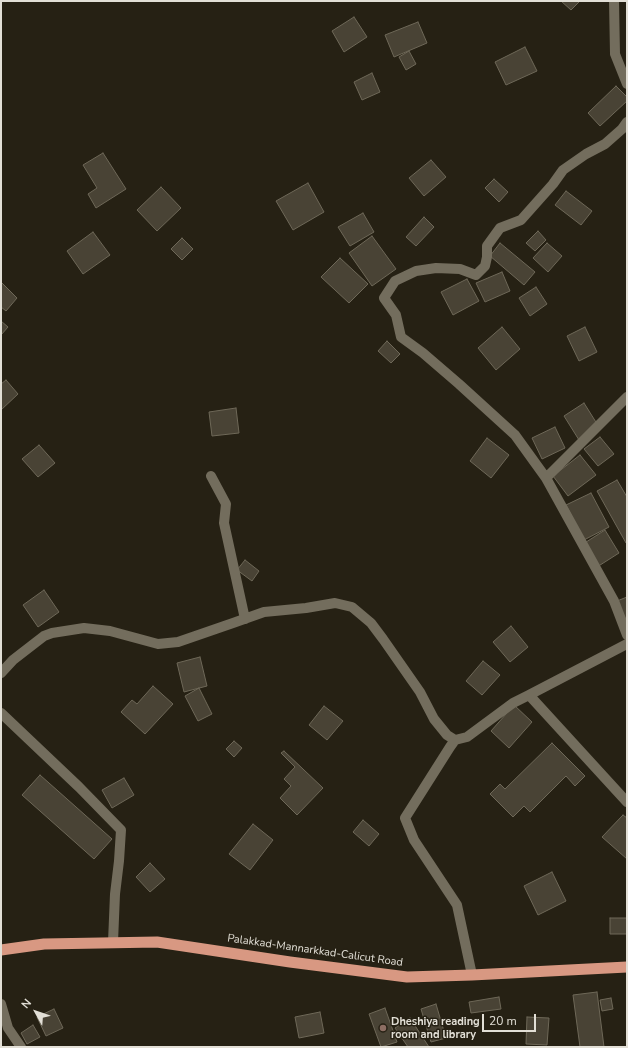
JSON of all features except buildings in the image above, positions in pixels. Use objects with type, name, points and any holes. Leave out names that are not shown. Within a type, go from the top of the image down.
[{"type":"highway","name":"Palakkad-Mannarkkad-Calicut Road","points":[[1,950],[44,944],[157,942],[290,962],[407,977],[627,967]]},
{"type":"street","points":[[614,1],[615,54],[627,84]]},
{"type":"street","points":[[627,122],[622,129],[605,144],[586,154],[563,170],[553,184],[521,220],[500,228],[487,246],[485,266],[476,275],[460,269],[436,268],[416,271],[396,281],[384,298],[396,315],[401,337],[423,353],[515,435],[546,478],[614,601],[627,635]]},
{"type":"street","points":[[546,478],[627,397]]},
{"type":"street","points":[[211,476],[226,504],[224,523],[245,619]]},
{"type":"street","points":[[1,673],[13,660],[44,636],[52,633],[84,628],[110,631],[158,644],[178,642],[264,612],[306,608],[335,603],[352,607],[371,623],[420,692],[434,719],[447,735],[455,740]]},
{"type":"street","points":[[472,975],[457,905],[414,840],[405,818],[455,740],[467,737],[514,703],[627,644]]},
{"type":"street","points":[[529,695],[627,802]]},
{"type":"street","points":[[1,713],[79,787],[121,830],[115,894],[113,942]]},
{"type":"street","points":[[1,1004],[8,1028],[21,1047]]},
{"type":"place","name":"Dheshiya reading room and library","points":[[383,1028]]}]
